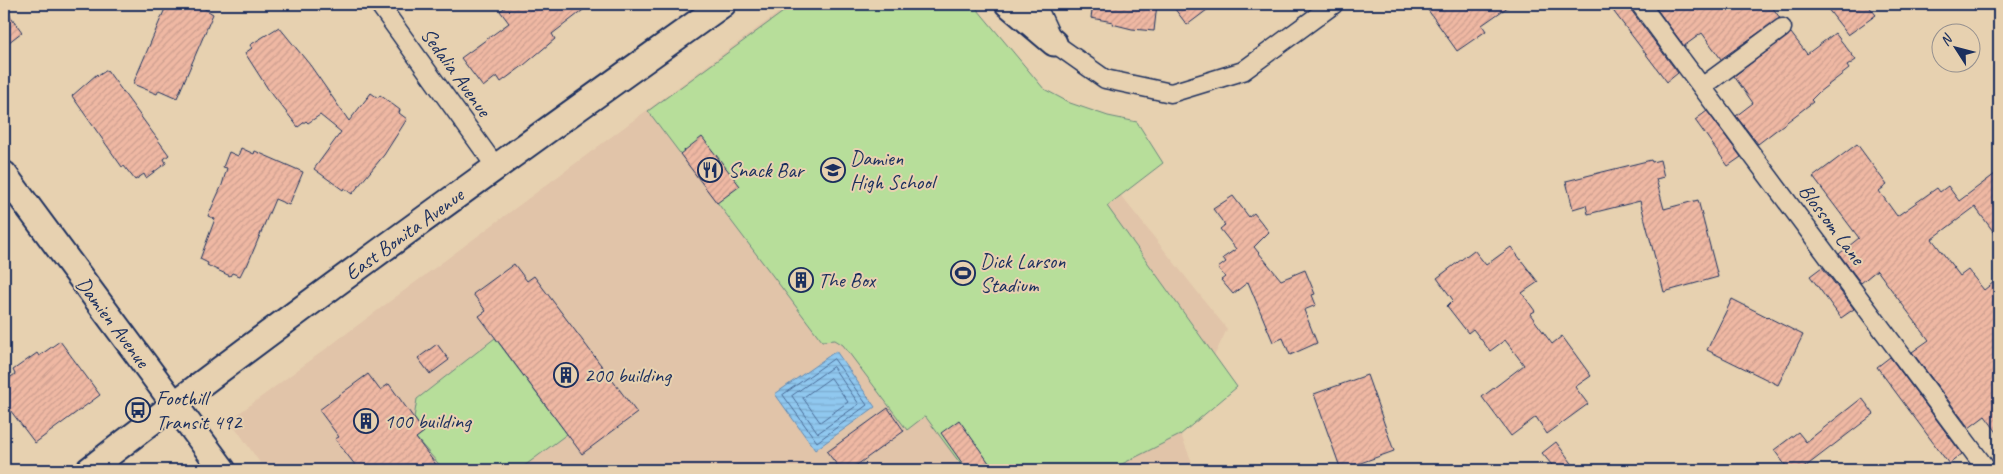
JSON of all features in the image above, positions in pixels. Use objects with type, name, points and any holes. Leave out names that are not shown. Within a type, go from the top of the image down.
[{"type":"main road","name":"East Bonita Avenue","points":[[89,470],[174,404],[496,167],[723,4]]},
{"type":"main road","points":[[1008,4],[1054,43]]},
{"type":"main road","name":"Damien Avenue","points":[[4,174],[222,470]]},
{"type":"street","name":"Sedalia Avenue","points":[[379,4],[496,167]]},
{"type":"street","points":[[1036,4],[1054,43],[1105,79],[1170,93],[1244,71],[1334,4]]},
{"type":"street","name":"Blossom Lane","points":[[1640,4],[1987,470]]},
{"type":"street","points":[[1702,87],[1782,28]]},
{"type":"shaded area","name":"Damien High School","points":[[790,4],[963,4],[974,11],[1227,329],[1179,430],[1195,470],[265,470],[230,420]]},
{"type":"green space","name":"Dick Larson Stadium","points":[[794,4],[973,4],[1044,89],[1070,103],[1108,116],[1137,122],[1163,163],[1107,206],[1237,387],[1180,435],[1110,470],[965,470],[925,416],[907,430],[843,345],[835,340],[822,341],[648,111]]},
{"type":"green space","points":[[495,338],[567,434],[519,470],[444,470],[416,438],[424,431],[414,418],[417,399]]},
{"type":"water","points":[[836,351],[875,407],[815,450],[775,394]]},
{"type":"building","points":[[167,4],[197,4],[213,14],[177,98],[159,90],[157,94],[133,84]]},
{"type":"building","points":[[510,4],[591,4],[552,34],[555,39],[524,65],[501,82],[497,76],[483,87],[461,58],[509,23],[500,11]]},
{"type":"building","points":[[1093,4],[1157,4],[1154,31],[1132,29],[1112,24],[1113,22],[1091,18]]},
{"type":"building","points":[[1171,4],[1215,4],[1187,25]]},
{"type":"building","points":[[1437,4],[1512,4],[1482,25],[1486,31],[1457,51],[1428,10]]},
{"type":"building","points":[[1608,4],[1630,4],[1631,10],[1678,73],[1667,82]]},
{"type":"building","points":[[1653,4],[1770,4],[1780,18],[1721,59],[1702,33],[1684,46]]},
{"type":"building","points":[[1824,4],[1867,4],[1876,15],[1848,35]]},
{"type":"building","points":[[4,7],[22,32],[4,46]]},
{"type":"building","points":[[279,27],[310,65],[349,121],[371,93],[378,98],[380,95],[400,110],[399,113],[407,119],[384,155],[352,194],[344,188],[343,190],[314,169],[341,132],[320,115],[298,127],[268,89],[245,53],[252,48],[250,45]]},
{"type":"building","points":[[1791,33],[1807,54],[1835,33],[1856,60],[1847,66],[1849,69],[1819,92],[1811,100],[1813,102],[1758,144],[1736,116],[1753,103],[1734,76]]},
{"type":"building","points":[[107,70],[169,155],[164,159],[166,163],[146,178],[144,174],[135,180],[124,166],[122,167],[72,96],[97,74],[98,76]]},
{"type":"building","points":[[1707,111],[1741,157],[1728,166],[1695,120]]},
{"type":"building","name":"Snack Bar","points":[[702,137],[740,186],[717,203],[680,154]]},
{"type":"building","points":[[1857,144],[1887,185],[1879,191],[1897,216],[1937,188],[1940,192],[1948,186],[1959,201],[1999,171],[1999,239],[1975,207],[1932,239],[1960,276],[1968,270],[1984,290],[1999,278],[1999,435],[1985,416],[1969,428],[1912,352],[1929,340],[1877,270],[1861,283],[1839,254],[1859,238],[1813,177]]},
{"type":"building","points":[[241,148],[254,154],[255,151],[303,172],[289,205],[275,199],[247,266],[245,266],[240,276],[232,273],[230,276],[207,265],[208,263],[200,259],[215,219],[208,216],[222,185],[227,168],[223,167],[229,152],[238,156]]},
{"type":"building","points":[[1651,160],[1652,162],[1660,160],[1664,177],[1656,179],[1664,209],[1698,200],[1718,277],[1664,292],[1640,201],[1588,214],[1586,205],[1573,209],[1566,181]]},
{"type":"building","points":[[1233,196],[1249,217],[1254,213],[1269,232],[1254,247],[1281,280],[1305,270],[1315,294],[1312,295],[1316,305],[1304,310],[1317,343],[1290,355],[1283,338],[1273,342],[1248,282],[1233,294],[1221,280],[1225,277],[1218,268],[1226,262],[1223,258],[1236,249],[1220,229],[1225,225],[1213,209]]},
{"type":"building","points":[[1511,247],[1538,282],[1522,293],[1535,311],[1530,314],[1552,344],[1562,336],[1591,376],[1575,387],[1588,404],[1547,434],[1536,417],[1511,436],[1482,397],[1524,365],[1505,340],[1490,351],[1473,329],[1468,333],[1447,306],[1453,300],[1437,278],[1474,250],[1486,265]]},
{"type":"building","name":"200 building","points":[[514,264],[527,281],[534,276],[637,413],[582,454],[479,316],[486,311],[473,294]]},
{"type":"building","points":[[1822,267],[1854,309],[1841,318],[1810,276]]},
{"type":"building","points":[[1732,299],[1803,335],[1778,385],[1707,350]]},
{"type":"building","points":[[60,341],[100,395],[35,443],[4,402],[4,382],[15,374],[13,370],[37,353],[39,356]]},
{"type":"building","points":[[437,344],[449,360],[430,374],[418,358]]},
{"type":"building","points":[[1890,357],[1962,454],[1949,464],[1877,367]]},
{"type":"building","name":"100 building","points":[[368,374],[380,390],[389,384],[424,432],[416,438],[440,470],[359,470],[335,439],[339,437],[319,410]]},
{"type":"building","points":[[1367,375],[1394,451],[1341,470],[1314,394]]},
{"type":"building","points":[[1862,398],[1874,414],[1801,470],[1789,470],[1774,450],[1798,432],[1806,442]]},
{"type":"building","points":[[888,408],[904,431],[850,470],[841,470],[827,452]]},
{"type":"building","points":[[959,420],[994,470],[967,470],[941,433]]},
{"type":"building","points":[[1556,442],[1577,470],[1556,470],[1542,453]]},
{"type":"place","name":"Snack Bar","points":[[710,170]]},
{"type":"place","name":"Damien High School","points":[[833,170]]},
{"type":"place","name":"Dick Larson Stadium","points":[[963,273]]},
{"type":"place","name":"The Box","points":[[801,280]]},
{"type":"place","name":"200 building","points":[[566,375]]},
{"type":"place","name":"Foothill Transit 492","points":[[138,410]]},
{"type":"place","name":"100 building","points":[[366,421]]}]
